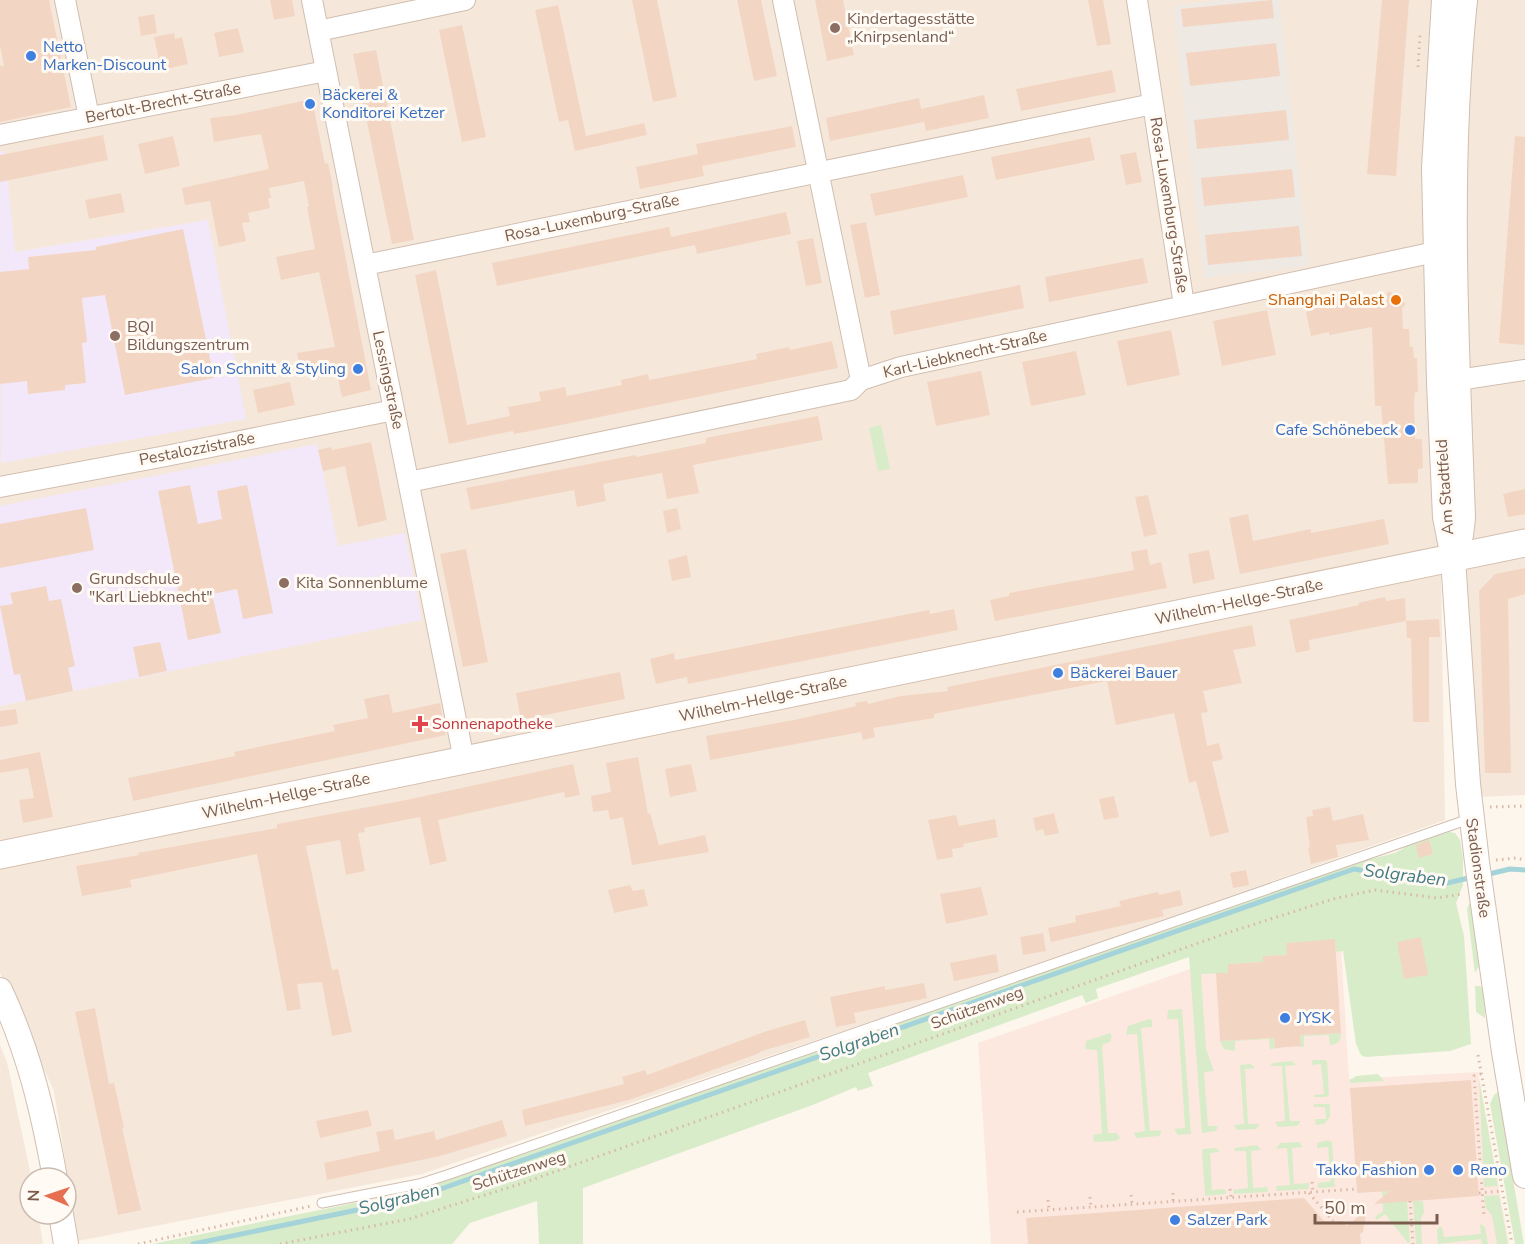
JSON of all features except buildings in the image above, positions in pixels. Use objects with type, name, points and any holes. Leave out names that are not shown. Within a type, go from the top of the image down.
[{"type":"main road","name":"Wilhelm-Hellge-Straße","points":[[0,855],[1525,543]]},
{"type":"street","points":[[65,0],[89,117]]},
{"type":"street","name":"Lessingstraße","points":[[312,0],[464,760]]},
{"type":"street","points":[[318,31],[465,0]]},
{"type":"street","points":[[783,0],[861,380]]},
{"type":"street","name":"Rosa-Luxemburg-Straße","points":[[1137,0],[1184,305]]},
{"type":"street","name":"Am Stadtfeld","points":[[1444,0],[1434,168],[1445,250]]},
{"type":"street","name":"Am Stadtfeld","points":[[1453,558],[1444,517],[1448,382],[1445,250],[1465,0]]},
{"type":"street","name":"Bertolt-Brecht-Straße","points":[[0,135],[326,70]]},
{"type":"street","name":"Rosa-Luxemburg-Straße","points":[[365,265],[1153,104]]},
{"type":"street","name":"Karl-Liebknecht-Straße","points":[[409,482],[851,390],[861,380],[901,367],[1445,250]]},
{"type":"street","points":[[1448,382],[1525,370]]},
{"type":"street","name":"Pestalozzistraße","points":[[0,487],[394,410]]},
{"type":"street","name":"Stadionstraße","points":[[1453,558],[1471,813],[1504,1052],[1525,1176]]},
{"type":"street","points":[[0,990],[16,1024],[39,1095],[53,1166]]},
{"type":"street","points":[[63,1226],[66,1244]]},
{"type":"lane","points":[[322,1203],[419,1184],[447,1175],[1471,813]]},
{"type":"path","points":[[1471,813],[1525,806]]},
{"type":"path","name":"Schützenweg","points":[[280,1244],[409,1219],[526,1182],[1182,949],[1333,899],[1375,890],[1437,898],[1479,874],[1516,858],[1525,860]]},
{"type":"path","points":[[1478,1055],[1512,1244]]},
{"type":"path","points":[[1481,1074],[1474,1076],[1480,1193],[1484,1217]]},
{"type":"path","points":[[1312,1182],[1313,1192]]},
{"type":"path","points":[[1273,1187],[1274,1194]]},
{"type":"path","points":[[1230,1189],[1231,1197]]},
{"type":"path","points":[[1017,1212],[1357,1189]]},
{"type":"path","points":[[1480,1193],[1502,1191]]},
{"type":"path","points":[[1200,1192],[1201,1199]]},
{"type":"path","points":[[1308,1192],[1333,1221]]},
{"type":"path","points":[[1173,1193],[1173,1201]]},
{"type":"path","points":[[1131,1195],[1132,1204]]},
{"type":"path","points":[[1090,1197],[1090,1207]]},
{"type":"path","points":[[1048,1200],[1049,1210]]},
{"type":"path","points":[[1410,1201],[1413,1244]]},
{"type":"path","points":[[138,1244],[322,1203]]},
{"type":"shaded area","points":[[0,0],[1525,0],[1525,530],[0,845]]},
{"type":"shaded area","points":[[1222,0],[1279,0],[1309,266],[1204,278],[1173,6]]},
{"type":"shaded area","name":"BQI Bildungszentrum","points":[[5,151],[15,252],[208,220],[246,419],[1,463],[0,152]]},
{"type":"shaded area","points":[[317,444],[338,546],[405,533],[422,620],[0,706],[0,506]]},
{"type":"shaded area","points":[[1525,548],[1525,795],[1479,797],[1457,561]]},
{"type":"shaded area","points":[[1441,573],[1445,820],[1019,971],[422,1174],[78,1241],[76,1226],[78,1226],[78,1166],[66,1166],[54,1091],[0,973],[0,863]]},
{"type":"shaded area","points":[[1339,917],[1349,1079],[1478,1072],[1509,1244],[991,1244],[978,1043]]},
{"type":"shaded area","points":[[0,1045],[7,1062],[29,1166],[18,1166],[18,1226],[40,1226],[43,1244],[0,1244]]},
{"type":"green space","points":[[881,425],[890,469],[878,471],[869,428]]},
{"type":"green space","points":[[1449,832],[1455,833],[1460,840],[1463,858],[1463,885],[1456,903],[1464,936],[1471,1044],[1450,1051],[1366,1057],[1361,1055],[1356,1044],[1343,951],[1336,952],[1335,940],[1287,943],[1287,955],[1263,956],[1263,962],[1228,964],[1228,973],[1201,974],[1206,1049],[1214,1071],[1204,1072],[1208,1126],[1218,1126],[1216,1131],[1202,1133],[1189,957],[1096,989],[1098,998],[1086,1003],[1082,995],[868,1073],[873,1086],[858,1091],[856,1087],[810,1106],[583,1188],[583,1244],[539,1244],[537,1201],[470,1223],[452,1244],[152,1244],[414,1191],[1354,863],[1395,853],[1411,844]]},
{"type":"green space","points":[[1474,901],[1482,961],[1475,973],[1467,909]]},
{"type":"green space","points":[[1475,986],[1480,986],[1484,990],[1485,1018],[1476,1012]]},
{"type":"green space","points":[[1182,1009],[1191,1134],[1178,1135],[1174,1129],[1185,1128],[1178,1019],[1167,1019],[1168,1010]]},
{"type":"green space","points":[[1152,1020],[1152,1027],[1141,1028],[1150,1131],[1161,1130],[1160,1136],[1136,1138],[1134,1133],[1145,1131],[1137,1034],[1126,1035],[1128,1026]]},
{"type":"green space","points":[[1110,1033],[1112,1036],[1110,1042],[1102,1045],[1108,1133],[1117,1133],[1120,1138],[1116,1141],[1094,1142],[1093,1135],[1102,1133],[1097,1050],[1085,1049],[1086,1041]]},
{"type":"green space","points":[[1341,1033],[1340,1041],[1330,1045],[1329,1035],[1304,1036],[1304,1047],[1298,1047],[1301,1046],[1300,1035]]},
{"type":"green space","points":[[1274,1038],[1275,1047],[1281,1048],[1270,1049],[1269,1039],[1235,1041],[1235,1051],[1224,1049],[1220,1041]]},
{"type":"green space","points":[[1313,1060],[1327,1061],[1329,1095],[1326,1097],[1314,1097],[1314,1095],[1324,1094],[1321,1064],[1311,1065]]},
{"type":"green space","points":[[1292,1061],[1296,1065],[1285,1066],[1290,1121],[1300,1121],[1300,1123],[1297,1126],[1278,1127],[1275,1122],[1285,1121],[1282,1066],[1270,1066],[1273,1063]]},
{"type":"green space","points":[[1251,1064],[1255,1068],[1245,1069],[1248,1124],[1259,1124],[1259,1126],[1256,1129],[1237,1130],[1234,1125],[1244,1124],[1240,1065]]},
{"type":"green space","points":[[1378,1074],[1384,1081],[1350,1083],[1350,1080],[1356,1076]]},
{"type":"green space","points":[[1479,1078],[1498,1186],[1484,1187]]},
{"type":"green space","points":[[1498,1092],[1524,1244],[1515,1244],[1490,1104]]},
{"type":"green space","points":[[1314,1104],[1330,1105],[1330,1117],[1324,1124],[1316,1125],[1315,1119],[1326,1119],[1325,1107],[1314,1107]]},
{"type":"green space","points":[[1328,1140],[1332,1142],[1335,1187],[1318,1188],[1318,1183],[1331,1181],[1328,1147],[1317,1148],[1317,1143]]},
{"type":"green space","points":[[1299,1142],[1303,1147],[1292,1148],[1294,1184],[1309,1183],[1309,1189],[1277,1191],[1276,1186],[1290,1185],[1287,1148],[1276,1149],[1280,1143]]},
{"type":"green space","points":[[1257,1145],[1261,1150],[1251,1151],[1253,1188],[1267,1187],[1268,1192],[1234,1194],[1233,1190],[1248,1188],[1246,1151],[1235,1151],[1234,1148]]},
{"type":"green space","points":[[1216,1148],[1220,1152],[1210,1153],[1212,1190],[1225,1189],[1226,1194],[1205,1196],[1202,1151]]},
{"type":"green space","points":[[1399,1190],[1407,1201],[1410,1242],[1408,1243],[1385,1214],[1377,1220],[1375,1217],[1383,1211],[1382,1191]]},
{"type":"green space","points":[[1499,1195],[1508,1244],[1497,1244],[1492,1216],[1486,1208],[1484,1196]]},
{"type":"green space","points":[[1413,1201],[1423,1201],[1422,1244],[1416,1244]]},
{"type":"green space","points":[[1480,1224],[1485,1227],[1488,1244],[1482,1244],[1481,1239],[1438,1244],[1437,1230],[1439,1227],[1442,1227],[1444,1237],[1481,1234]]},
{"type":"waterway","name":"Solgraben","points":[[193,1244],[415,1198],[1354,869],[1443,884],[1473,877]]},
{"type":"waterway","name":"Solgraben","points":[[1485,875],[1510,869],[1525,870]]},
{"type":"place","name":"Kindertagesstätte „Knirpsenland“","points":[[835,28]]},
{"type":"place","name":"Netto Marken-Discount","points":[[31,56]]},
{"type":"place","name":"Bäckerei & Konditorei Ketzer","points":[[310,104]]},
{"type":"place","name":"Shanghai Palast","points":[[1396,300]]},
{"type":"place","name":"BQI Bildungszentrum","points":[[115,336]]},
{"type":"place","name":"Salon Schnitt & Styling","points":[[358,369]]},
{"type":"place","name":"Cafe Schönebeck","points":[[1410,430]]},
{"type":"place","name":"Kita Sonnenblume","points":[[284,583]]},
{"type":"place","name":"Grundschule \"Karl Liebknecht\"","points":[[77,588]]},
{"type":"place","name":"Bäckerei Bauer","points":[[1058,673]]},
{"type":"place","name":"Sonnenapotheke","points":[[420,724]]},
{"type":"place","name":"JYSK","points":[[1285,1018]]},
{"type":"place","name":"Takko Fashion","points":[[1429,1170]]},
{"type":"place","name":"Reno","points":[[1458,1170]]},
{"type":"place","name":"Salzer Park","points":[[1175,1220]]}]
